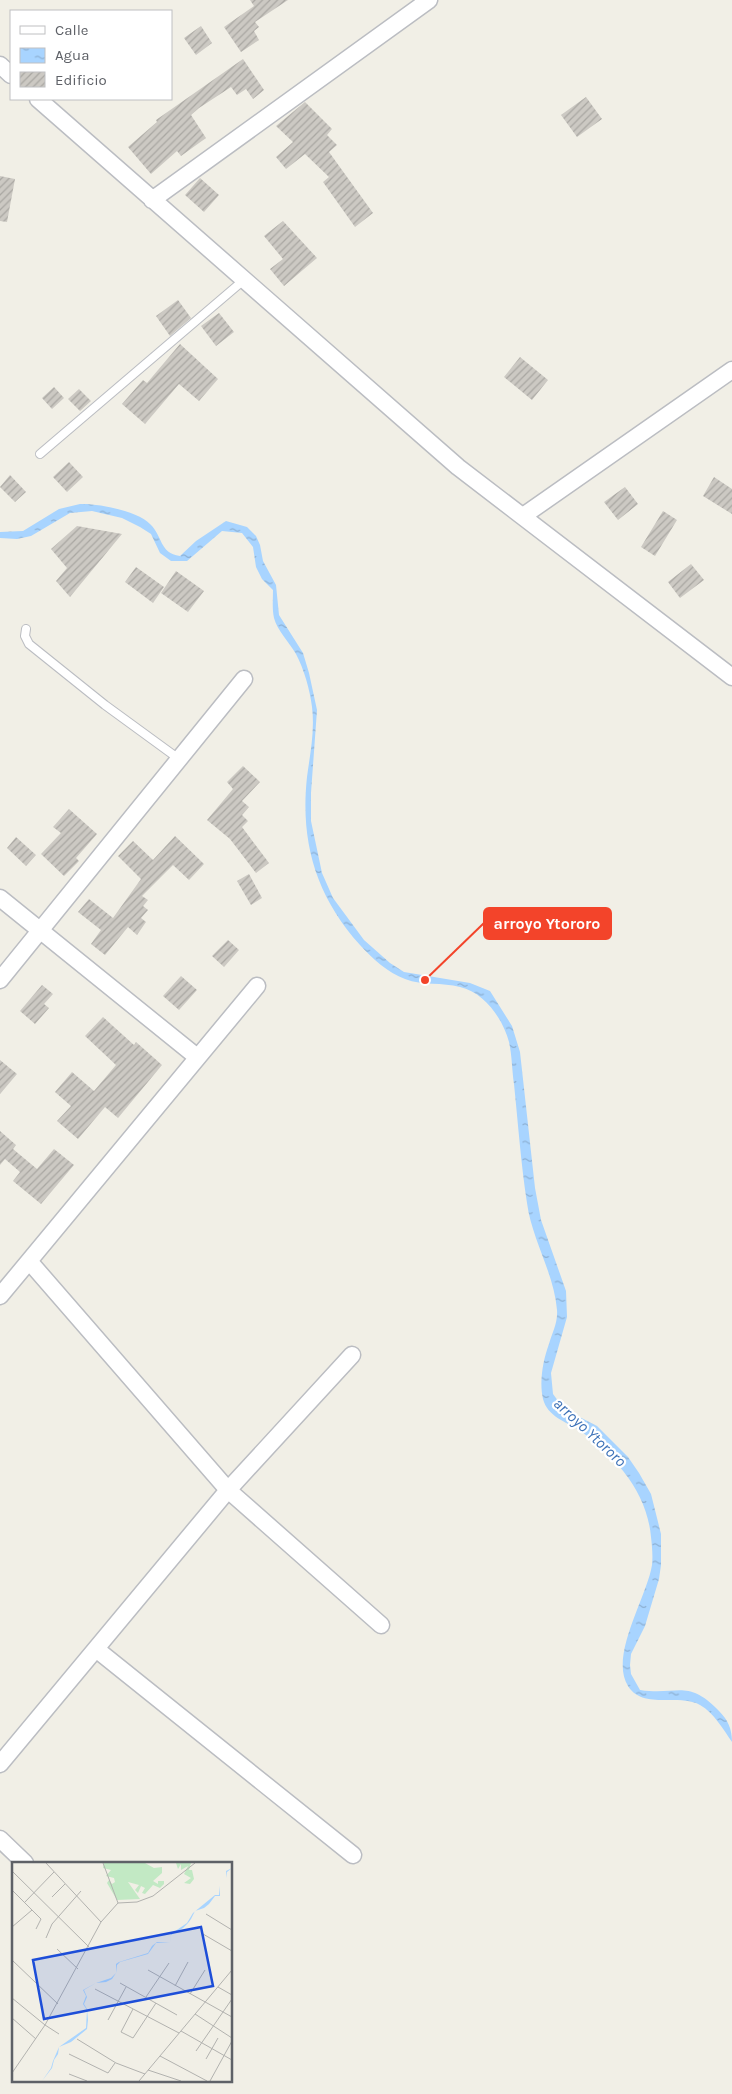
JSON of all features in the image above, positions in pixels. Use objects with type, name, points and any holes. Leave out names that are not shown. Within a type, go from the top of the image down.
[{"type":"street","points":[[152,200],[429,0]]},
{"type":"street","points":[[0,65],[10,74]]},
{"type":"street","points":[[39,100],[458,467],[732,676]]},
{"type":"street","points":[[523,516],[732,370]]},
{"type":"street","points":[[0,980],[244,679]]},
{"type":"street","points":[[0,898],[197,1057]]},
{"type":"street","points":[[0,1296],[257,986]]},
{"type":"street","points":[[29,1262],[228,1490],[381,1625]]},
{"type":"street","points":[[0,1764],[228,1490],[352,1355]]},
{"type":"street","points":[[96,1649],[352,1855]]},
{"type":"street","points":[[0,1839],[24,1862]]},
{"type":"lane","points":[[40,454],[244,279]]},
{"type":"lane","points":[[26,629],[25,636],[29,644],[81,687],[179,759]]},
{"type":"water","points":[[80,504],[106,506],[144,519],[154,529],[165,548],[173,554],[180,556],[196,541],[226,521],[247,527],[256,536],[263,561],[276,585],[279,615],[303,653],[317,710],[311,793],[311,821],[322,873],[333,898],[364,940],[390,963],[404,972],[470,983],[490,991],[512,1026],[520,1052],[535,1188],[541,1220],[566,1291],[567,1317],[551,1373],[553,1394],[564,1409],[597,1426],[628,1457],[651,1494],[661,1534],[659,1579],[645,1626],[631,1654],[631,1674],[640,1690],[690,1691],[708,1701],[727,1721],[732,1742],[705,1708],[682,1700],[642,1697],[634,1693],[628,1686],[623,1674],[626,1643],[652,1565],[652,1547],[648,1520],[636,1490],[617,1463],[579,1430],[553,1414],[545,1405],[543,1399],[541,1385],[543,1364],[556,1324],[557,1310],[552,1283],[533,1230],[527,1203],[509,1042],[497,1016],[477,994],[460,987],[412,981],[386,969],[360,945],[332,907],[314,867],[306,824],[305,801],[313,725],[310,694],[299,660],[280,632],[274,618],[273,590],[262,579],[256,567],[253,547],[242,533],[222,531],[187,561],[171,561],[160,553],[151,534],[140,527],[122,518],[92,511],[70,513],[31,536],[17,539],[0,538],[0,532],[23,531],[59,509]]},
{"type":"building","points":[[250,0],[288,0],[255,22],[259,27],[254,31],[259,40],[241,52],[224,27],[254,6]]},
{"type":"building","points":[[201,26],[212,43],[196,55],[184,38]]},
{"type":"building","points":[[243,59],[264,90],[253,99],[246,89],[237,95],[231,87],[199,108],[191,115],[206,138],[181,156],[177,151],[151,174],[128,147],[157,122],[156,120]]},
{"type":"building","points":[[586,97],[602,119],[577,137],[561,115]]},
{"type":"building","points":[[305,102],[332,129],[327,135],[337,145],[329,152],[373,213],[355,227],[323,182],[329,177],[305,154],[286,169],[276,157],[293,142],[276,126]]},
{"type":"building","points":[[0,176],[15,179],[7,222],[0,221]]},
{"type":"building","points":[[200,178],[219,195],[204,212],[185,195]]},
{"type":"building","points":[[283,221],[317,258],[284,286],[270,269],[283,259],[264,236]]},
{"type":"building","points":[[178,300],[191,318],[170,336],[156,316]]},
{"type":"building","points":[[219,313],[234,332],[216,346],[201,326]]},
{"type":"building","points":[[180,344],[218,379],[199,401],[179,384],[145,424],[122,404],[143,380],[147,383]]},
{"type":"building","points":[[520,357],[548,380],[532,400],[504,377]]},
{"type":"building","points":[[54,387],[64,398],[52,409],[42,398]]},
{"type":"building","points":[[79,389],[91,401],[80,411],[68,399]]},
{"type":"building","points":[[69,462],[83,477],[67,492],[53,477]]},
{"type":"building","points":[[10,475],[26,492],[15,502],[0,487]]},
{"type":"building","points":[[714,477],[732,489],[732,514],[703,496]]},
{"type":"building","points":[[625,487],[638,504],[618,520],[604,502]]},
{"type":"building","points":[[663,511],[677,520],[655,556],[641,547]]},
{"type":"building","points":[[77,526],[122,534],[70,597],[56,581],[67,568],[51,549]]},
{"type":"building","points":[[691,564],[704,580],[680,598],[668,582]]},
{"type":"building","points":[[136,567],[164,587],[153,603],[125,582]]},
{"type":"building","points":[[176,571],[204,591],[188,612],[161,593]]},
{"type":"building","points":[[243,766],[260,782],[242,801],[249,807],[242,815],[248,821],[242,827],[269,863],[256,873],[230,839],[207,820],[233,789],[227,782]]},
{"type":"building","points":[[69,809],[97,834],[76,858],[79,861],[64,876],[41,854],[61,833],[53,827]]},
{"type":"building","points":[[175,836],[204,864],[189,880],[173,865],[142,896],[148,900],[143,906],[148,910],[141,918],[146,922],[137,935],[128,927],[105,955],[91,944],[101,930],[78,912],[89,899],[113,918],[141,879],[118,856],[133,841],[153,860]]},
{"type":"building","points":[[16,837],[36,855],[26,866],[7,848]]},
{"type":"building","points":[[249,874],[262,898],[251,905],[237,881]]},
{"type":"building","points":[[228,940],[239,950],[224,967],[212,956]]},
{"type":"building","points":[[181,976],[197,990],[179,1010],[163,996]]},
{"type":"building","points":[[42,985],[53,994],[44,1004],[49,1008],[35,1024],[20,1011]]},
{"type":"building","points":[[103,1017],[134,1045],[136,1042],[162,1065],[118,1118],[105,1107],[78,1139],[57,1121],[71,1106],[55,1092],[72,1072],[94,1091],[116,1065],[85,1036]]},
{"type":"building","points":[[0,1060],[17,1074],[0,1094]]},
{"type":"building","points":[[0,1131],[16,1145],[13,1149],[37,1169],[54,1149],[74,1165],[41,1204],[13,1181],[20,1172],[5,1159],[0,1165]]},
{"type":"place","name":"arroyo Ytororo","points":[[425,980]]}]
